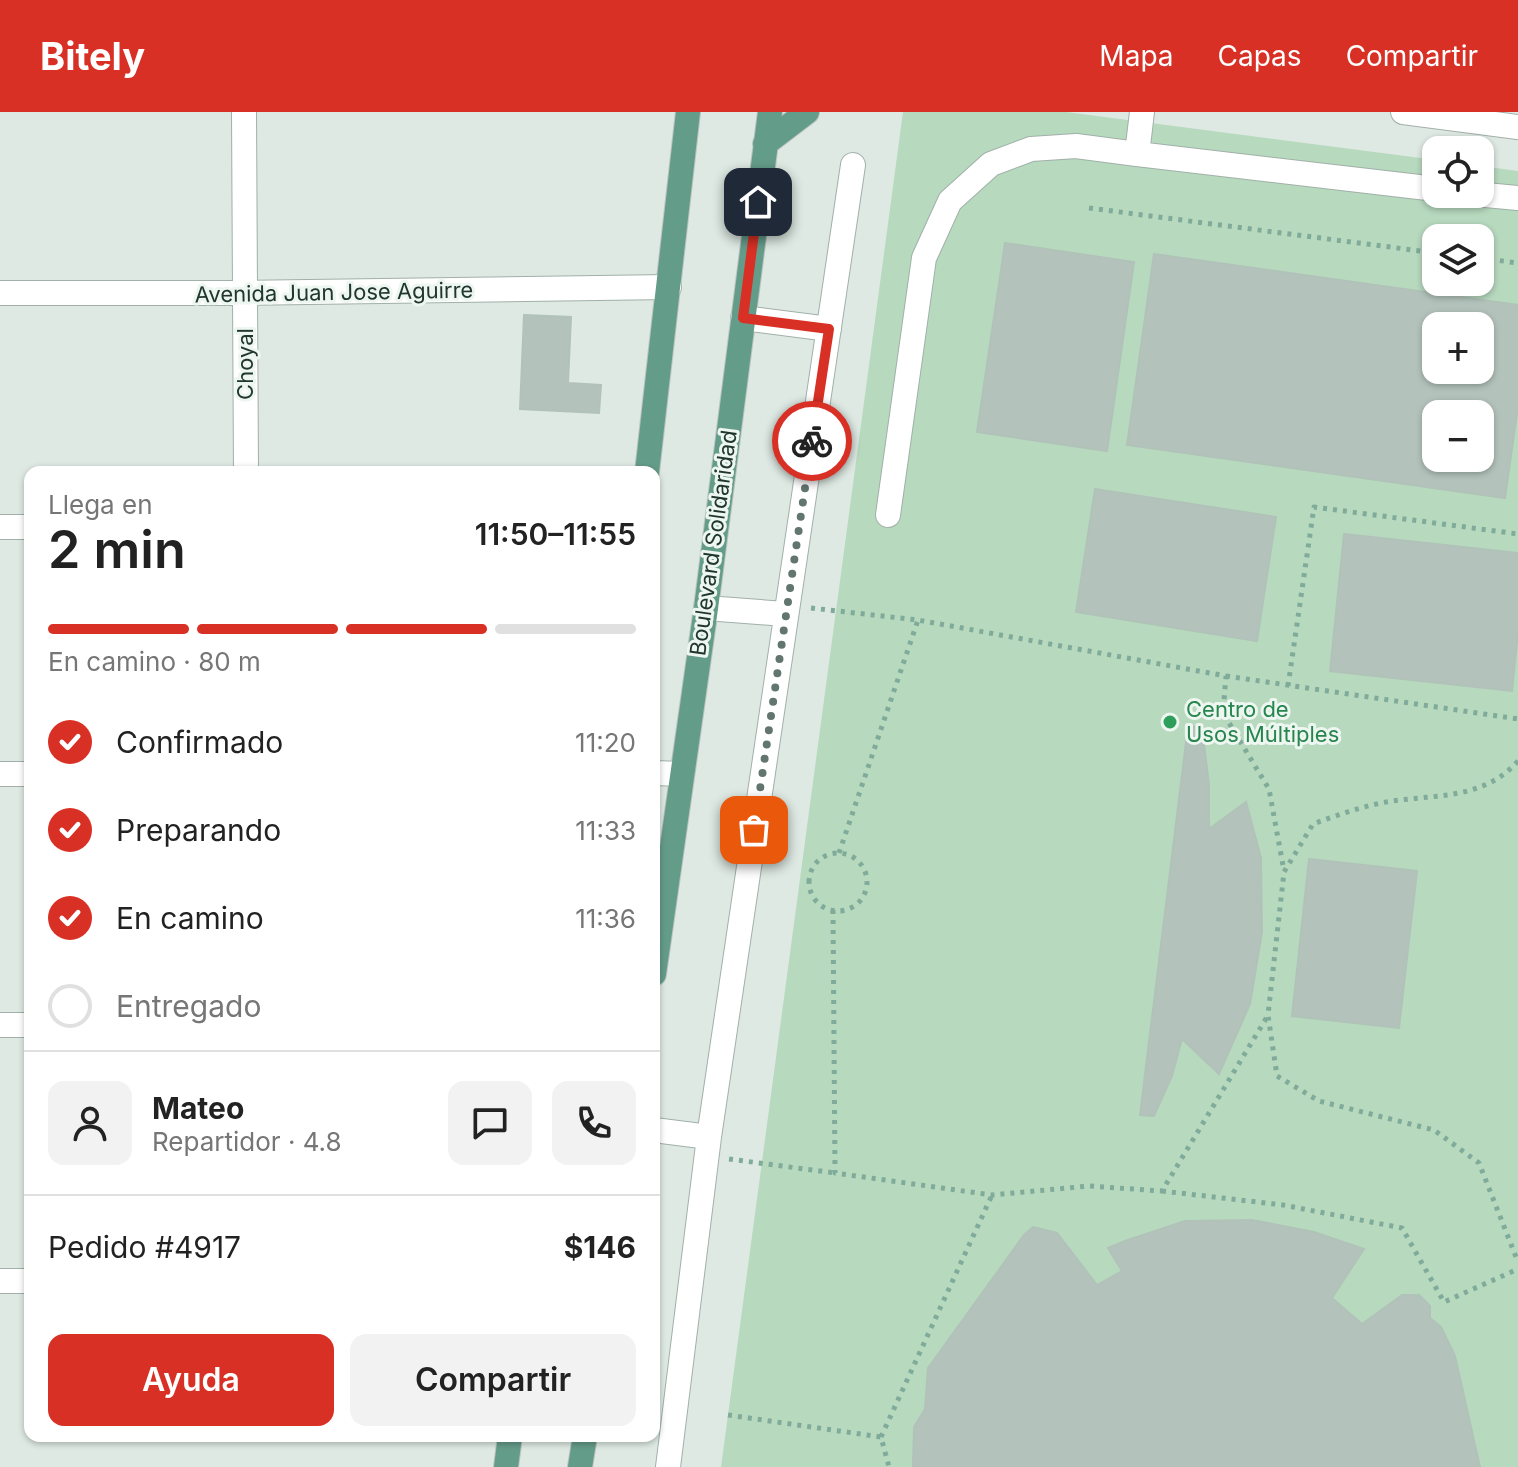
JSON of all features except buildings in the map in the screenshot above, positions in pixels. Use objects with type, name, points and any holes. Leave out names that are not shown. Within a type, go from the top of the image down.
[{"type":"main road","points":[[648,466],[688,112]]},
{"type":"main road","name":"Boulevard Solidaridad","points":[[660,930],[706,608],[770,112]]},
{"type":"main road","points":[[765,144],[807,112]]},
{"type":"main road","points":[[506,1467],[509,1442]]},
{"type":"main road","points":[[580,1467],[584,1442]]},
{"type":"street","name":"Choyal","points":[[244,112],[246,466]]},
{"type":"street","points":[[1137,154],[1142,112]]},
{"type":"street","points":[[1403,112],[1518,127]]},
{"type":"street","points":[[888,515],[924,258],[950,201],[991,164],[1031,149],[1076,146],[1422,187]]},
{"type":"street","points":[[668,1467],[708,1147],[853,165]]},
{"type":"street","points":[[1494,196],[1518,198]]},
{"type":"street","name":"Avenida Juan Jose Aguirre","points":[[0,293],[669,287]]},
{"type":"street","points":[[743,318],[829,329]]},
{"type":"street","points":[[0,527],[24,527]]},
{"type":"street","points":[[706,608],[786,610]]},
{"type":"street","points":[[660,773],[681,774]]},
{"type":"street","points":[[0,774],[24,774]]},
{"type":"street","points":[[0,1025],[24,1025]]},
{"type":"street","points":[[660,1132],[708,1147]]},
{"type":"street","points":[[0,1281],[24,1281]]},
{"type":"path","points":[[1089,208],[1422,251]]},
{"type":"path","points":[[1494,260],[1518,263]]},
{"type":"path","points":[[1288,686],[1314,507],[1518,534]]},
{"type":"path","points":[[786,610],[918,620],[1226,676],[1518,719]]},
{"type":"path","points":[[839,853],[918,620]]},
{"type":"path","points":[[1226,676],[1223,713],[1269,789],[1284,872],[1268,1015],[1277,1076],[1319,1101],[1434,1130],[1479,1163],[1518,1262]]},
{"type":"path","points":[[1284,872],[1313,824],[1374,804],[1472,792],[1509,770],[1518,761]]},
{"type":"path","points":[[839,853],[848,855],[862,867],[867,885],[859,902],[842,910],[833,910],[824,907],[811,893],[810,874],[821,859],[839,853]]},
{"type":"path","points":[[833,910],[835,1173]]},
{"type":"path","points":[[1162,1191],[1268,1015]]},
{"type":"path","points":[[708,1147],[835,1173],[992,1195],[1089,1186],[1162,1191],[1283,1205],[1402,1228],[1444,1302],[1518,1269]]},
{"type":"path","points":[[889,1467],[881,1437],[992,1195]]},
{"type":"path","points":[[728,1415],[881,1437]]},
{"type":"green space","name":"Centro de Usos Múltiples","points":[[903,112],[1066,112],[1422,158],[1422,208],[1494,208],[1494,168],[1518,171],[1518,1467],[721,1467]]},
{"type":"way so far","points":[[754,830],[812,441]]},
{"type":"place","name":"Centro de Usos Múltiples","points":[[1170,722]]},
{"type":"route","points":[[758,202],[743,318],[829,329],[812,441]]}]
